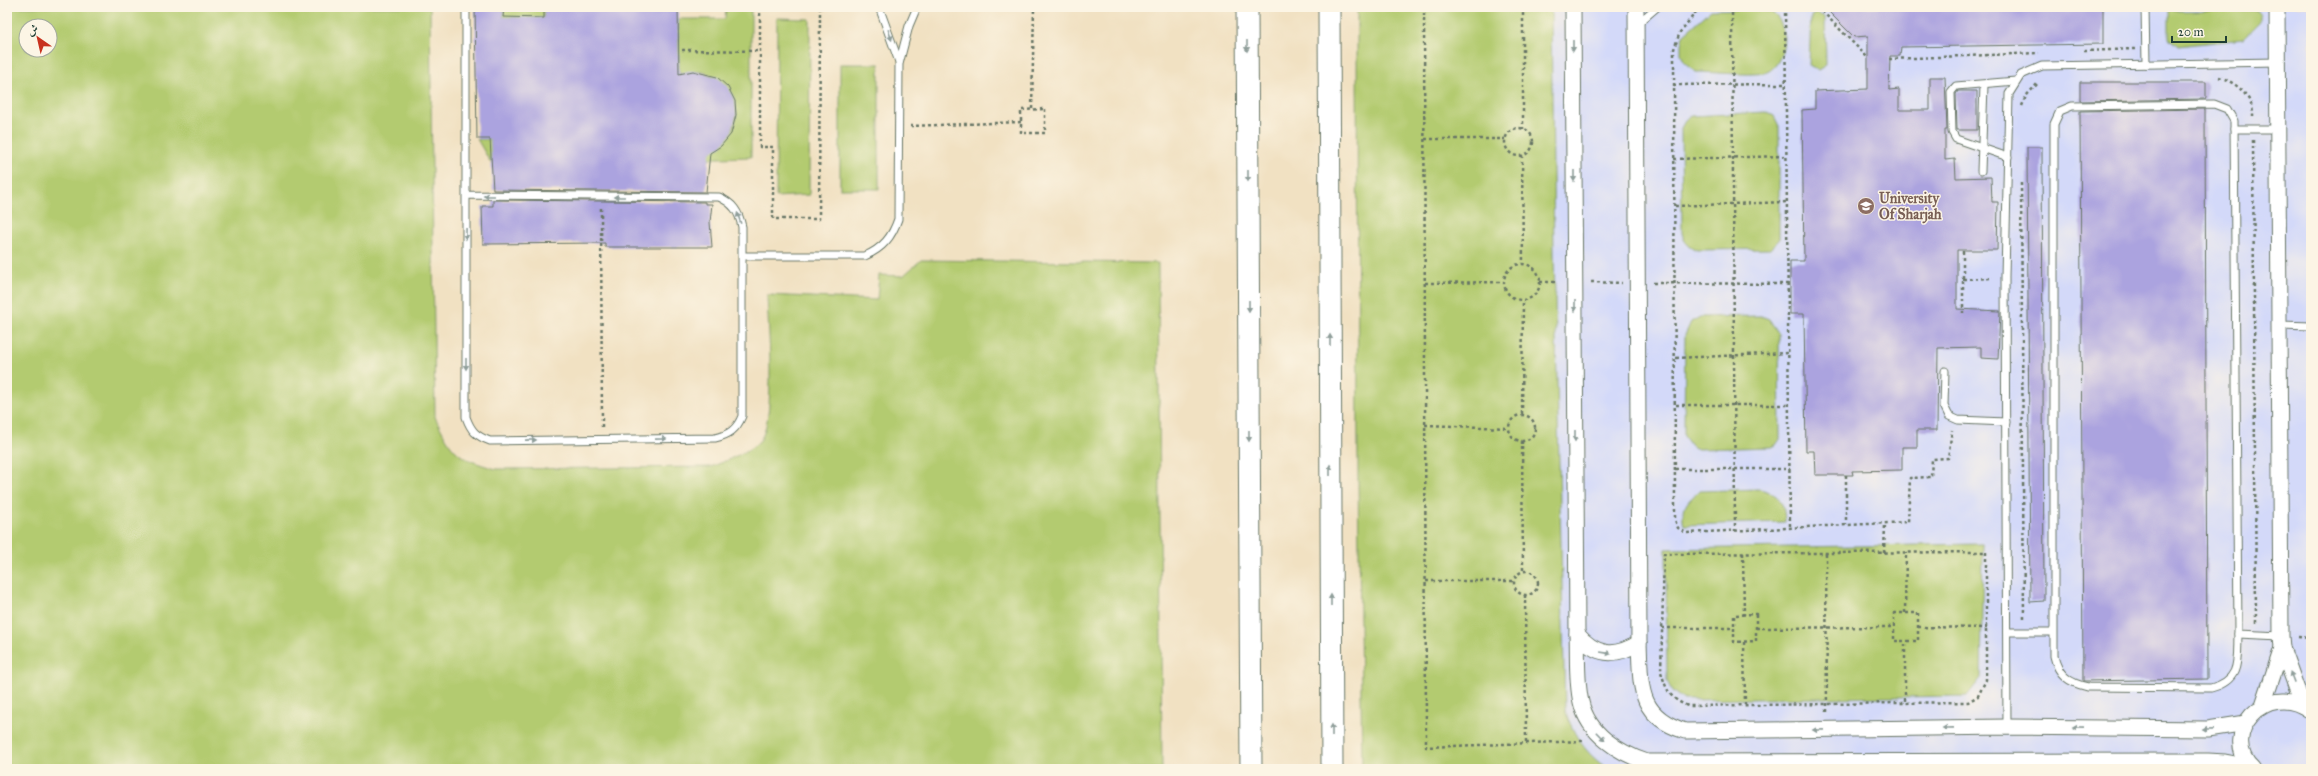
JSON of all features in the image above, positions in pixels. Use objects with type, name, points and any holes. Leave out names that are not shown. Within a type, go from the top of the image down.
[{"type":"street","points":[[1329,7],[1332,769]]},
{"type":"street","points":[[1573,7],[1577,634],[1581,703],[1589,720],[1600,735],[1624,753],[1647,762],[2208,761],[2225,762],[2252,768]]},
{"type":"street","points":[[1636,7],[1639,643],[1641,691],[1647,706],[1657,718],[1670,727],[1685,731],[2007,727],[2208,729],[2246,723]]},
{"type":"street","points":[[2263,705],[2282,642],[2277,7]]},
{"type":"street","points":[[1244,11],[1251,769]]},
{"type":"street","points":[[1577,634],[1586,645],[1605,653],[1612,654],[1626,651],[1639,643]]},
{"type":"street","points":[[2282,642],[2307,709]]},
{"type":"street","points":[[2252,768],[2244,757],[2242,746],[2242,734],[2250,716],[2263,705],[2284,701],[2307,709]]},
{"type":"lane","points":[[466,7],[466,416],[470,428],[479,437],[490,441],[716,438],[733,431],[739,424],[742,416],[742,256],[740,217],[728,201],[719,197],[467,195]]},
{"type":"lane","points":[[879,7],[899,64]]},
{"type":"lane","points":[[742,256],[865,256],[882,246],[894,231],[898,219],[899,64],[907,32],[917,7]]},
{"type":"lane","points":[[1636,25],[1657,7]]},
{"type":"lane","points":[[2145,7],[2146,64]]},
{"type":"lane","points":[[2007,727],[2007,102],[2016,81],[2028,71],[2042,66],[2278,62]]},
{"type":"lane","points":[[2008,157],[1982,150],[1958,141],[1952,132],[1951,92],[1956,86],[1984,85],[2016,81]]},
{"type":"lane","points":[[1981,171],[1984,85]]},
{"type":"lane","points":[[2214,104],[2221,106],[2231,114],[2234,129],[2234,355],[2238,634],[2237,668],[2233,675],[2220,686],[2211,688],[2088,687],[2070,681],[2057,668],[2053,632],[2054,124],[2056,117],[2066,107],[2072,106],[2214,104]]},
{"type":"lane","points":[[2234,129],[2279,129]]},
{"type":"lane","points":[[2280,325],[2311,326]]},
{"type":"lane","points":[[1945,371],[1944,406],[1946,412],[1953,419],[2006,422]]},
{"type":"lane","points":[[2007,632],[2053,632]]},
{"type":"lane","points":[[2238,634],[2256,635],[2282,642]]},
{"type":"path","points":[[760,7],[760,147],[773,147],[773,219],[819,219],[820,7]]},
{"type":"path","points":[[1032,109],[1034,7]]},
{"type":"path","points":[[1424,7],[1426,747],[1585,741],[1600,735]]},
{"type":"path","points":[[1523,7],[1523,128]]},
{"type":"path","points":[[1700,7],[1680,32],[1674,49],[1674,206],[1676,283],[1675,520],[1678,528],[1686,533],[1908,522],[1910,478],[1931,477],[1932,459],[1948,458],[1953,419]]},
{"type":"path","points":[[1732,7],[1735,531]]},
{"type":"path","points":[[1785,7],[1790,528]]},
{"type":"path","points":[[1818,7],[1868,58]]},
{"type":"path","points":[[2076,51],[2146,48]]},
{"type":"path","points":[[682,50],[760,51]]},
{"type":"path","points":[[1889,59],[2045,53]]},
{"type":"path","points":[[2211,76],[2229,80],[2245,93],[2253,113],[2256,635]]},
{"type":"path","points":[[2021,112],[2026,96],[2040,81]]},
{"type":"path","points":[[1673,85],[1786,84]]},
{"type":"path","points":[[1045,109],[1045,133],[1022,133],[1022,122],[1021,110],[1045,109]]},
{"type":"path","points":[[898,126],[1022,122]]},
{"type":"path","points":[[1523,128],[1528,132],[1533,142],[1528,152],[1522,155],[1515,155],[1509,152],[1505,146],[1505,139],[1512,130],[1523,128]]},
{"type":"path","points":[[1425,139],[1505,139]]},
{"type":"path","points":[[1522,155],[1523,264]]},
{"type":"path","points":[[1674,159],[1787,156]]},
{"type":"path","points":[[2021,175],[2024,632]]},
{"type":"path","points":[[600,196],[602,440]]},
{"type":"path","points":[[1674,206],[1787,202]]},
{"type":"path","points":[[1963,250],[1963,313]]},
{"type":"path","points":[[1523,264],[1533,268],[1540,277],[1540,282],[1540,288],[1534,296],[1524,300],[1512,298],[1505,288],[1504,282],[1508,271],[1517,265],[1523,264]]},
{"type":"path","points":[[1425,283],[1504,282]]},
{"type":"path","points":[[1540,282],[1788,284]]},
{"type":"path","points":[[1522,414],[1524,300]]},
{"type":"path","points":[[1676,358],[1788,353]]},
{"type":"path","points":[[1676,405],[1789,405]]},
{"type":"path","points":[[1522,414],[1529,416],[1534,421],[1536,428],[1534,435],[1529,440],[1522,441],[1512,437],[1508,428],[1512,418],[1522,414]]},
{"type":"path","points":[[1425,425],[1508,428]]},
{"type":"path","points":[[1522,441],[1523,571]]},
{"type":"path","points":[[1675,469],[1790,469]]},
{"type":"path","points":[[1846,475],[1846,525]]},
{"type":"path","points":[[1884,553],[1885,524]]},
{"type":"path","points":[[1905,613],[1906,552]]},
{"type":"path","points":[[1906,552],[1986,552],[1986,680],[1978,696],[1968,702],[1905,701],[1688,706],[1674,700],[1666,688],[1661,672],[1664,554],[1906,552]]},
{"type":"path","points":[[1743,553],[1744,615]]},
{"type":"path","points":[[1826,553],[1827,730]]},
{"type":"path","points":[[1523,571],[1535,574],[1538,582],[1533,593],[1525,595],[1515,589],[1513,581],[1516,575],[1523,571]]},
{"type":"path","points":[[1426,581],[1513,581]]},
{"type":"path","points":[[1525,595],[1526,743]]},
{"type":"path","points":[[1918,612],[1918,641],[1894,641],[1894,613],[1905,613],[1918,612]]},
{"type":"path","points":[[1756,614],[1756,641],[1734,642],[1734,615],[1744,615],[1756,614]]},
{"type":"path","points":[[1756,628],[1894,627]]},
{"type":"path","points":[[1918,627],[1987,628]]},
{"type":"path","points":[[1662,628],[1734,628]]},
{"type":"path","points":[[1905,641],[1905,701]]},
{"type":"path","points":[[1744,642],[1745,704]]},
{"type":"shaded area","name":"University Of Sharjah","points":[[1420,7],[2311,7],[2311,769],[1422,769]]},
{"type":"green space","points":[[7,7],[430,7],[435,417],[452,447],[458,453],[473,461],[496,469],[711,467],[752,447],[761,439],[766,427],[770,391],[767,295],[877,300],[879,275],[903,276],[921,260],[1158,263],[1162,769],[7,769]]},
{"type":"green space","points":[[504,7],[544,7],[543,109],[521,18],[503,17]]},
{"type":"green space","points":[[726,7],[751,7],[751,157],[492,165],[477,139],[662,139],[709,153],[725,140],[730,133],[736,117],[736,108],[733,99],[727,90],[711,75],[700,72],[687,72],[679,74],[678,19],[725,19]]},
{"type":"green space","points":[[1357,7],[1551,7],[1554,255],[1565,710],[1572,728],[1581,743],[1593,757],[1608,769],[1362,769],[1358,479]]},
{"type":"green space","points":[[1752,9],[1772,13],[1778,18],[1784,35],[1781,54],[1777,63],[1764,73],[1757,74],[1696,72],[1684,62],[1681,54],[1683,35],[1711,10]]},
{"type":"green space","points":[[2256,10],[2260,15],[2260,22],[2243,39],[2178,46],[2169,38],[2169,11]]},
{"type":"green space","points":[[1817,13],[1824,17],[1825,20],[1826,65],[1818,70],[1809,65],[1811,16]]},
{"type":"green space","points":[[777,18],[810,19],[809,195],[776,197]]},
{"type":"green space","points":[[840,64],[879,64],[879,189],[840,189]]},
{"type":"green space","points":[[1766,112],[1774,116],[1779,126],[1779,240],[1770,249],[1697,250],[1685,241],[1682,233],[1681,128],[1686,119],[1692,116]]},
{"type":"green space","points":[[1761,316],[1769,319],[1779,334],[1780,439],[1776,445],[1772,447],[1698,449],[1691,446],[1684,436],[1685,335],[1691,322],[1700,317]]},
{"type":"green space","points":[[1760,489],[1773,494],[1780,500],[1784,510],[1785,522],[1684,525],[1684,510],[1691,498],[1700,491]]},
{"type":"green space","points":[[1983,544],[1981,678],[1967,696],[1684,700],[1672,691],[1667,681],[1666,549]]},
{"type":"building","points":[[475,7],[504,7],[503,17],[544,18],[544,7],[678,7],[679,74],[693,71],[717,77],[728,87],[735,101],[736,115],[731,134],[721,146],[710,153],[706,192],[493,190],[490,139],[477,139]]},
{"type":"building","points":[[1824,7],[2103,7],[2103,44],[1901,47],[1900,56],[1890,56],[1889,90],[1899,89],[1899,110],[1930,110],[1930,77],[1945,77],[1947,130],[1945,130],[1945,160],[1955,159],[1956,178],[1991,177],[1992,202],[1998,202],[1997,250],[1957,250],[1957,309],[2000,311],[1998,359],[1981,358],[1981,347],[1938,348],[1937,430],[1917,430],[1917,447],[1902,447],[1902,470],[1852,471],[1853,475],[1815,475],[1814,451],[1806,451],[1804,314],[1790,314],[1790,261],[1804,261],[1802,110],[1815,109],[1815,91],[1868,89],[1868,36],[1854,37]]},
{"type":"building","points":[[2080,82],[2206,82],[2206,97],[2205,99],[2080,101]]},
{"type":"building","points":[[1958,91],[1977,91],[1977,130],[1957,130],[1956,94]]},
{"type":"building","points":[[2205,109],[2207,679],[2083,681],[2080,111]]},
{"type":"building","points":[[2027,147],[2042,147],[2044,601],[2030,602]]},
{"type":"building","points":[[493,200],[705,202],[705,204],[712,204],[710,222],[712,247],[605,247],[605,243],[483,244],[482,206],[493,206]]},
{"type":"place","name":"University Of Sharjah","points":[[1866,206]]}]
